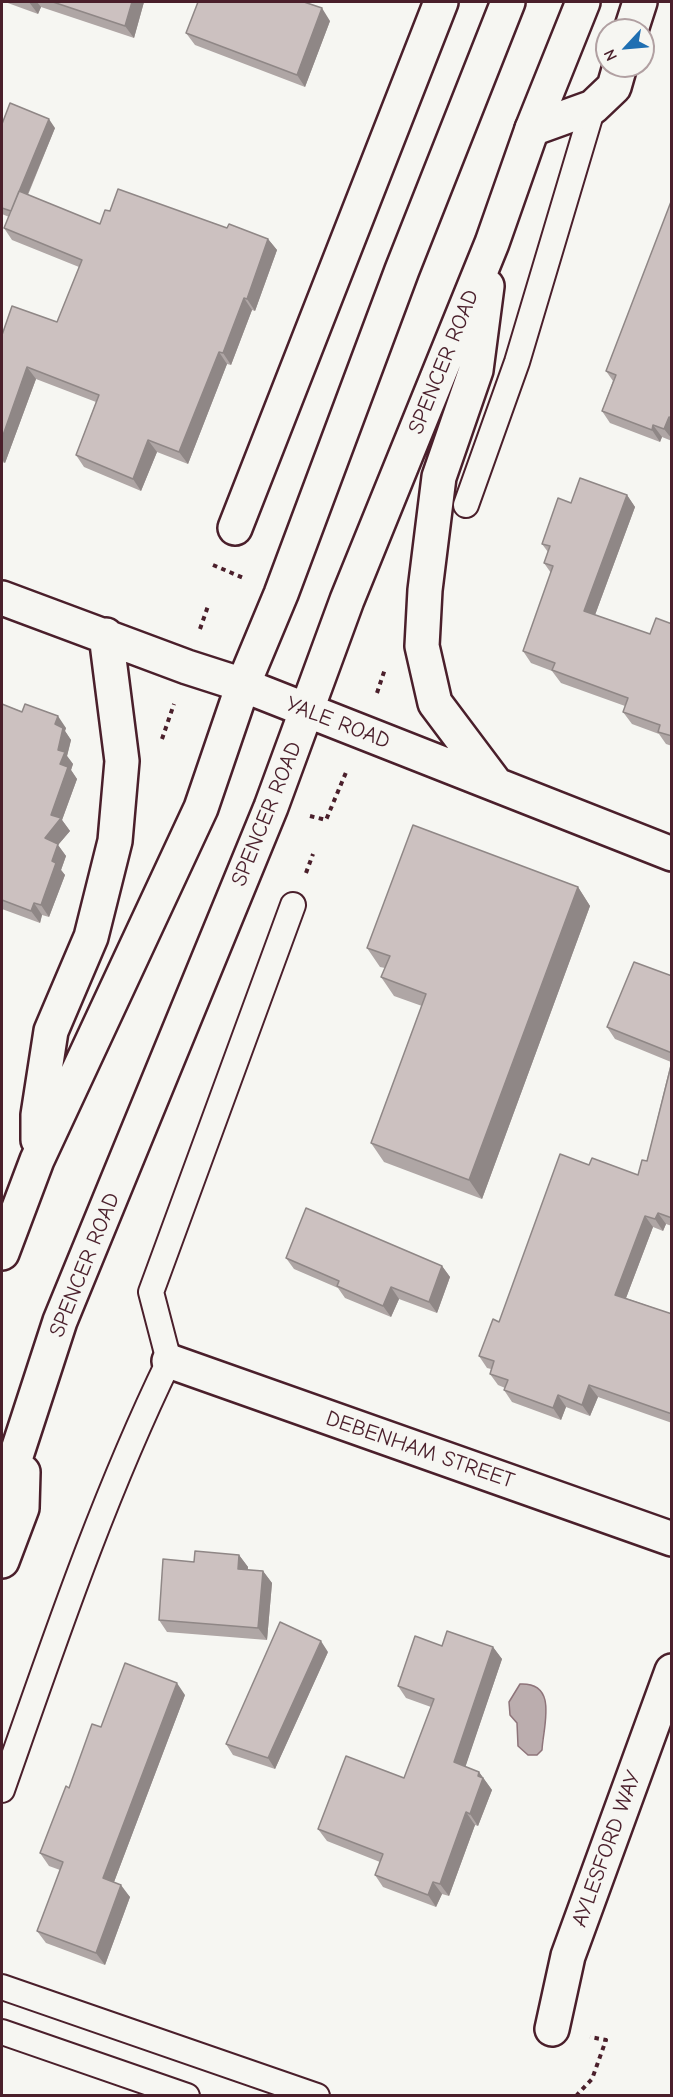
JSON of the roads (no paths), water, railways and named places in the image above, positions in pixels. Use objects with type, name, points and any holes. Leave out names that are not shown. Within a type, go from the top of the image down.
[{"type":"main road","points":[[235,528],[441,2]]},
{"type":"main road","points":[[2,1253],[37,1160],[201,808],[243,685],[281,594],[402,270],[508,2]]},
{"type":"main road","name":"SPENCER ROAD","points":[[2,1499],[60,1321],[308,712],[347,600],[492,243],[532,129],[583,2]]},
{"type":"main road","points":[[635,18],[640,2]]},
{"type":"main road","points":[[532,129],[593,107],[614,87],[617,78]]},
{"type":"main road","points":[[492,243],[476,369],[439,477],[425,591],[422,646],[435,703],[495,783]]},
{"type":"main road","name":"YALE ROAD","points":[[2,598],[243,685],[672,854]]},
{"type":"main road","points":[[37,1160],[38,1115],[51,1031],[91,937],[116,841],[122,761],[106,635]]},
{"type":"main road","name":"DEBENHAM STREET","points":[[169,1361],[672,1539]]},
{"type":"main road","points":[[2,1560],[21,1508],[25,1434]]},
{"type":"main road","name":"AYLESFORD WAY","points":[[552,2029],[568,1956],[672,1671]]},
{"type":"lane","points":[[466,505],[517,362],[593,107]]},
{"type":"lane","points":[[2,1790],[59,1622],[142,1417],[169,1361],[151,1292],[294,905]]},
{"type":"lane","points":[[2,1987],[317,2096]]},
{"type":"lane","points":[[2,2032],[187,2096]]}]
